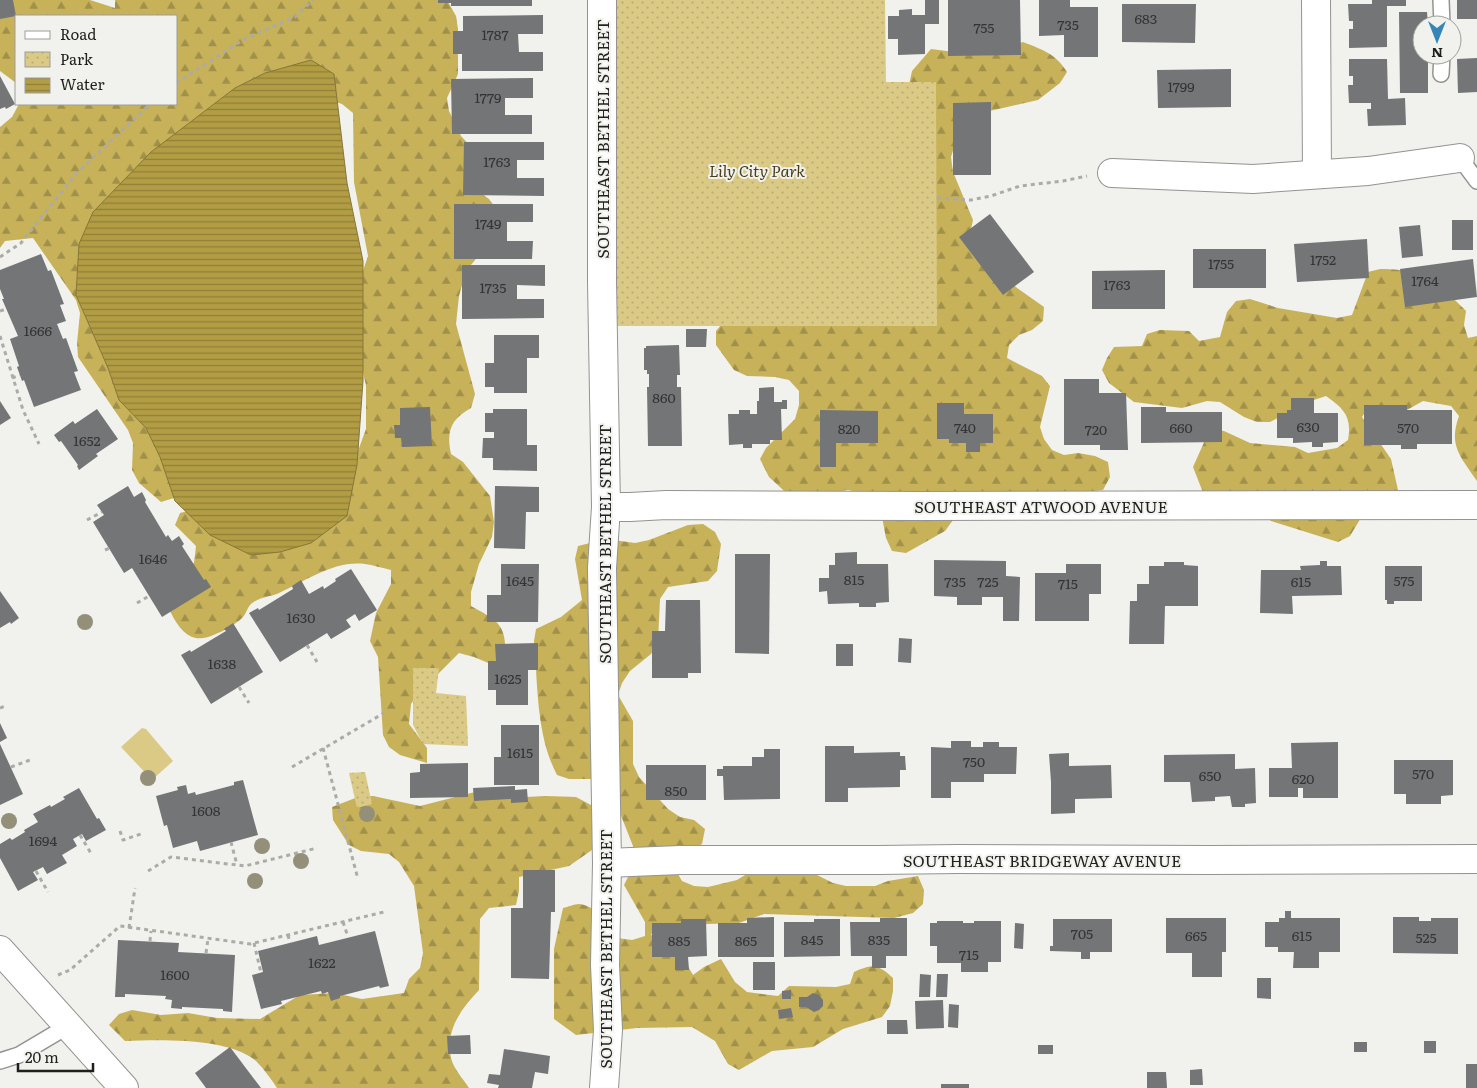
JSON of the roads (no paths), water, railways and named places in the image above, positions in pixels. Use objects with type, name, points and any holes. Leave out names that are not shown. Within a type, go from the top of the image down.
[{"type":"street","name":"SOUTHEAST BETHEL STREET","points":[[602,0],[602,282],[606,507],[602,568],[608,1030],[604,1088]]},
{"type":"street","points":[[1316,0],[1317,174]]},
{"type":"street","points":[[1112,173],[1252,179],[1368,171],[1460,158]]},
{"type":"street","name":"SOUTHEAST ATWOOD AVENUE","points":[[606,507],[666,504],[912,506],[1477,505]]},
{"type":"street","name":"SOUTHEAST BRIDGEWAY AVENUE","points":[[607,863],[680,860],[958,858],[1210,860],[1477,859]]},
{"type":"street","points":[[0,950],[124,1088]]},
{"type":"lane","points":[[1440,0],[1441,15]]},
{"type":"lane","points":[[1441,65],[1441,74]]},
{"type":"lane","points":[[1460,158],[1477,181]]},
{"type":"lane","points":[[0,1061],[18,1055],[68,1026]]},
{"type":"water","points":[[311,60],[334,74],[347,183],[363,261],[363,381],[357,465],[347,516],[311,543],[280,552],[251,555],[210,535],[175,501],[160,457],[146,428],[119,400],[108,368],[76,295],[79,244],[93,212],[151,152],[235,88],[265,73]]},
{"type":"park label","name":"Lily City Park","points":[[757,170]]}]
